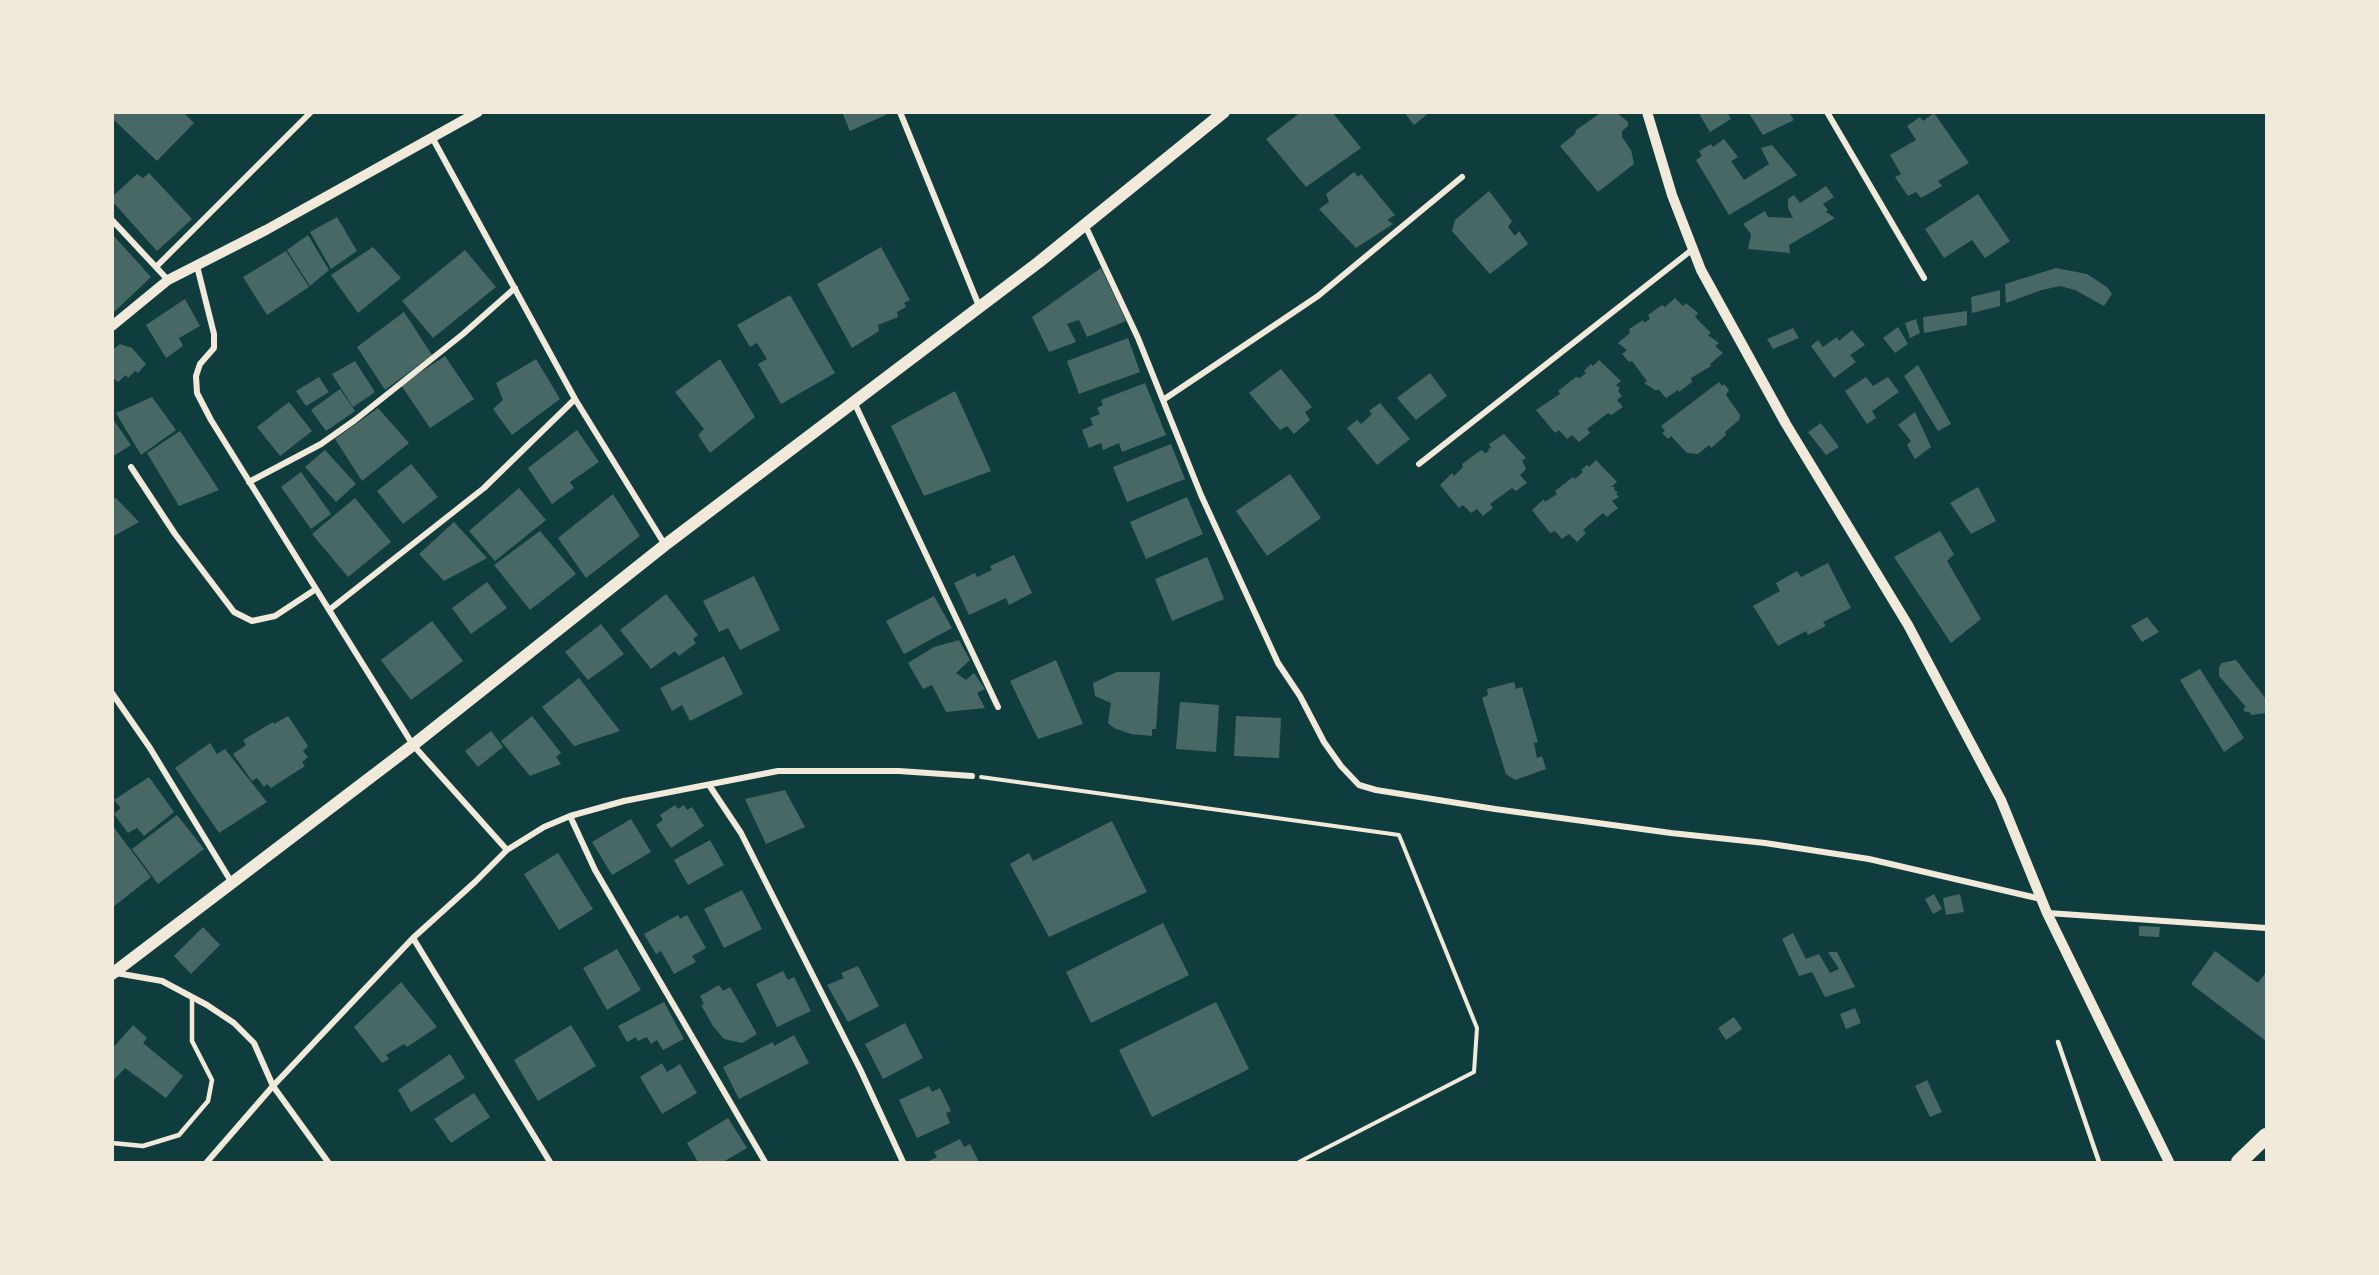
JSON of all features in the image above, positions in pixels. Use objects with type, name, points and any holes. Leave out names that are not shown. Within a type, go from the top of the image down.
[{"type":"highway","points":[[2242,1162],[2266,1136]]},
{"type":"main road","points":[[113,972],[412,745],[665,545],[1085,225],[1224,112]]},
{"type":"street","points":[[156,267],[311,112]]},
{"type":"street","points":[[112,326],[168,280],[433,139],[478,112]]},
{"type":"street","points":[[900,112],[980,306]]},
{"type":"street","points":[[1647,112],[1672,195],[1701,270],[1786,424],[1908,626],[1957,716],[2001,800],[2047,913],[2169,1162]]},
{"type":"street","points":[[1827,112],[1924,278]]},
{"type":"street","points":[[433,139],[575,399],[665,545]]},
{"type":"street","points":[[1163,400],[1318,296],[1462,177]]},
{"type":"street","points":[[112,220],[168,280]]},
{"type":"street","points":[[1085,225],[1138,338],[1202,495],[1278,663],[1300,696],[1323,741],[1346,773],[1359,785],[1376,790],[1495,809],[1765,843],[1869,859],[2041,899]]},
{"type":"street","points":[[1419,464],[1693,249]]},
{"type":"street","points":[[196,266],[214,334],[214,348],[200,364],[196,376],[197,393],[211,420],[412,745],[507,850]]},
{"type":"street","points":[[249,482],[321,444],[355,420],[463,334],[515,288]]},
{"type":"street","points":[[329,610],[484,488],[575,399]]},
{"type":"street","points":[[854,402],[998,707]]},
{"type":"street","points":[[131,467],[175,534],[234,612],[252,621],[275,616],[316,589]]},
{"type":"street","points":[[112,693],[150,748],[232,883]]},
{"type":"street","points":[[207,1162],[273,1086],[413,938],[476,882],[507,850],[544,827],[570,816],[624,801],[778,771],[899,771],[972,776]]},
{"type":"street","points":[[709,785],[741,833],[860,1069],[903,1162]]},
{"type":"street","points":[[570,816],[595,870],[765,1162]]},
{"type":"street","points":[[2047,913],[2266,928]]},
{"type":"street","points":[[413,938],[550,1162]]},
{"type":"street","points":[[113,972],[162,981],[234,1023],[254,1043],[273,1086],[328,1162]]},
{"type":"lane","points":[[112,1143],[143,1146],[179,1135],[208,1101],[212,1080],[192,1041],[192,997]]},
{"type":"lane","points":[[2058,1042],[2099,1162]]},
{"type":"path","points":[[972,776],[1399,834],[1477,1028],[1474,1072],[1300,1162]]},
{"type":"building","points":[[112,112],[183,112],[194,123],[157,161],[112,118]]},
{"type":"building","points":[[842,112],[892,112],[850,131]]},
{"type":"building","points":[[1301,112],[1332,112],[1361,148],[1306,187],[1266,139]]},
{"type":"building","points":[[1404,112],[1430,112],[1414,125]]},
{"type":"building","points":[[1602,112],[1616,112],[1628,122],[1628,126],[1622,131],[1622,137],[1631,150],[1634,164],[1598,192],[1560,146],[1575,134],[1576,130]]},
{"type":"building","points":[[1698,112],[1727,112],[1731,119],[1710,132]]},
{"type":"building","points":[[1748,112],[1793,112],[1790,114],[1794,120],[1763,135]]},
{"type":"building","points":[[1934,113],[1969,163],[1938,181],[1942,186],[1921,198],[1916,192],[1908,196],[1895,177],[1901,174],[1890,155],[1916,140],[1907,126],[1920,117],[1923,121]]},
{"type":"building","points":[[1724,139],[1738,157],[1731,161],[1744,180],[1769,164],[1761,148],[1772,145],[1797,175],[1729,215],[1696,160],[1702,156],[1699,151],[1711,144],[1713,147]]},
{"type":"building","points":[[1354,172],[1358,177],[1361,174],[1395,215],[1387,220],[1393,224],[1356,248],[1319,209],[1329,202],[1326,194]]},
{"type":"building","points":[[149,173],[192,219],[157,251],[112,201],[112,197],[137,174],[143,178]]},
{"type":"building","points":[[1826,186],[1834,197],[1823,204],[1828,210],[1826,212],[1835,218],[1789,245],[1790,253],[1748,249],[1751,234],[1743,224],[1765,211],[1768,217],[1793,218],[1788,208],[1788,199],[1794,195],[1800,203]]},
{"type":"building","points":[[1489,191],[1512,221],[1508,227],[1515,236],[1519,231],[1528,244],[1490,274],[1452,231],[1455,220]]},
{"type":"building","points":[[1978,194],[2010,241],[1985,258],[1972,240],[1944,258],[1925,229]]},
{"type":"building","points":[[337,217],[357,251],[331,269],[310,232]]},
{"type":"building","points":[[112,234],[151,277],[112,314]]},
{"type":"building","points":[[308,235],[329,270],[310,286],[287,250]]},
{"type":"building","points":[[373,247],[401,278],[358,313],[331,275]]},
{"type":"building","points":[[881,247],[910,300],[904,303],[906,307],[897,312],[898,317],[878,325],[879,331],[852,348],[817,284]]},
{"type":"building","points":[[465,250],[496,287],[433,338],[402,301]]},
{"type":"building","points":[[286,251],[309,287],[267,315],[243,277]]},
{"type":"building","points":[[1101,268],[1126,321],[1087,337],[1079,320],[1067,324],[1076,342],[1049,352],[1032,317]]},
{"type":"building","points":[[2056,268],[2087,274],[2107,287],[2112,294],[2104,306],[2075,290],[2060,286],[2006,303],[2005,284]]},
{"type":"building","points":[[2000,290],[2000,306],[1972,313],[1971,297]]},
{"type":"building","points":[[790,295],[835,373],[781,404],[758,364],[767,359],[757,343],[750,347],[737,325]]},
{"type":"building","points":[[1675,298],[1683,306],[1686,303],[1698,313],[1695,317],[1711,333],[1708,335],[1719,343],[1715,346],[1723,353],[1710,364],[1711,366],[1691,378],[1692,382],[1666,398],[1659,390],[1644,383],[1647,381],[1632,361],[1629,362],[1622,354],[1627,350],[1618,343],[1630,333],[1629,329],[1643,320],[1644,323],[1650,319],[1648,315],[1662,305],[1665,307]]},
{"type":"building","points":[[185,299],[200,326],[179,338],[183,346],[166,358],[146,325]]},
{"type":"building","points":[[1967,311],[1967,325],[1924,333],[1923,317]]},
{"type":"building","points":[[404,312],[432,355],[385,390],[357,347]]},
{"type":"building","points":[[1916,319],[1920,333],[1910,338],[1905,323]]},
{"type":"building","points":[[1898,327],[1908,344],[1895,353],[1883,338]]},
{"type":"building","points":[[1793,328],[1799,338],[1773,349],[1767,339]]},
{"type":"building","points":[[1852,330],[1865,345],[1850,355],[1856,362],[1834,378],[1811,346],[1818,340],[1823,347],[1837,337],[1839,341]]},
{"type":"building","points":[[1128,338],[1140,372],[1079,394],[1067,361]]},
{"type":"building","points":[[120,344],[132,348],[146,364],[138,373],[135,371],[128,378],[126,375],[118,382],[112,377],[112,350]]},
{"type":"building","points":[[445,356],[474,399],[430,428],[401,385]]},
{"type":"building","points":[[536,359],[560,399],[512,435],[493,409],[503,400],[496,383]]},
{"type":"building","points":[[720,359],[755,417],[710,453],[698,435],[704,429],[675,392]]},
{"type":"building","points":[[1599,360],[1621,381],[1616,385],[1620,388],[1618,391],[1622,396],[1617,400],[1623,407],[1611,415],[1608,413],[1587,429],[1590,433],[1579,442],[1572,435],[1567,439],[1559,430],[1555,433],[1536,410],[1560,394],[1558,391],[1576,377],[1580,378],[1591,364],[1593,366]]},
{"type":"building","points":[[355,361],[375,392],[353,407],[332,374]]},
{"type":"building","points":[[1918,365],[1951,424],[1938,431],[1904,376]]},
{"type":"building","points":[[1281,369],[1312,407],[1305,412],[1310,420],[1294,434],[1287,426],[1280,430],[1249,393]]},
{"type":"building","points":[[1430,373],[1447,396],[1416,420],[1397,398]]},
{"type":"building","points":[[319,377],[329,392],[306,406],[296,391]]},
{"type":"building","points":[[1866,377],[1873,386],[1888,377],[1899,392],[1872,411],[1876,418],[1867,424],[1845,391]]},
{"type":"building","points":[[1719,382],[1729,390],[1726,395],[1740,415],[1739,420],[1711,448],[1709,445],[1698,454],[1687,453],[1671,436],[1668,439],[1662,433],[1665,431],[1661,426]]},
{"type":"building","points":[[1145,383],[1166,435],[1122,452],[1119,443],[1103,450],[1101,443],[1089,448],[1082,430],[1093,425],[1090,418],[1100,414],[1097,408],[1103,405],[1101,400]]},
{"type":"building","points":[[340,389],[355,411],[326,431],[311,410]]},
{"type":"building","points":[[955,391],[991,471],[924,496],[891,426]]},
{"type":"building","points":[[152,397],[176,430],[141,455],[116,413]]},
{"type":"building","points":[[289,402],[312,431],[280,456],[257,427]]},
{"type":"building","points":[[1380,403],[1410,439],[1377,465],[1347,428],[1357,420],[1361,424],[1372,414],[1369,411]]},
{"type":"building","points":[[378,408],[409,443],[362,481],[335,439]]},
{"type":"building","points":[[1915,412],[1931,447],[1915,459],[1907,445],[1911,441],[1898,425]]},
{"type":"building","points":[[112,418],[131,445],[112,457]]},
{"type":"building","points":[[1821,423],[1839,447],[1826,455],[1808,432]]},
{"type":"building","points":[[577,430],[599,462],[570,482],[574,488],[552,504],[528,468]]},
{"type":"building","points":[[180,431],[219,490],[179,506],[147,453]]},
{"type":"building","points":[[1504,434],[1526,458],[1522,460],[1526,469],[1520,475],[1527,483],[1516,491],[1512,488],[1490,504],[1493,508],[1483,516],[1477,509],[1471,513],[1463,505],[1459,508],[1440,485],[1452,473],[1454,476],[1463,467],[1462,464],[1481,450],[1485,453],[1489,451],[1488,449],[1491,448],[1489,444]]},
{"type":"building","points":[[1171,444],[1185,479],[1127,502],[1113,467]]},
{"type":"building","points":[[325,450],[356,484],[336,502],[305,467]]},
{"type":"building","points":[[1596,460],[1617,482],[1611,487],[1615,487],[1614,490],[1618,492],[1616,494],[1619,497],[1612,501],[1618,508],[1607,517],[1603,513],[1583,530],[1586,533],[1577,542],[1569,534],[1562,539],[1555,531],[1550,533],[1532,510],[1544,499],[1545,502],[1557,494],[1555,491],[1573,477],[1575,479],[1583,472],[1581,470],[1587,465],[1589,467]]},
{"type":"building","points":[[411,464],[438,497],[403,524],[377,491]]},
{"type":"building","points":[[301,472],[331,514],[311,529],[281,487]]},
{"type":"building","points":[[1290,474],[1321,518],[1267,556],[1236,511]]},
{"type":"building","points":[[1978,487],[1996,521],[1971,534],[1950,503]]},
{"type":"building","points":[[519,488],[546,520],[495,561],[469,531]]},
{"type":"building","points":[[613,494],[640,536],[586,578],[558,538]]},
{"type":"building","points":[[1187,497],[1203,534],[1146,559],[1130,522]]},
{"type":"building","points":[[116,498],[139,522],[112,537],[112,500]]},
{"type":"building","points":[[355,498],[391,542],[348,577],[312,534]]},
{"type":"building","points":[[454,522],[487,558],[444,581],[419,554]]},
{"type":"building","points":[[540,531],[576,574],[530,610],[494,565]]},
{"type":"building","points":[[1940,531],[1954,554],[1947,561],[1981,619],[1951,643],[1894,557]]},
{"type":"building","points":[[1014,555],[1032,593],[1009,605],[1006,598],[969,615],[954,583],[975,573],[977,577],[992,570],[990,566]]},
{"type":"building","points":[[1207,557],[1224,599],[1172,621],[1155,579]]},
{"type":"building","points":[[1828,563],[1851,608],[1823,622],[1826,626],[1808,635],[1806,631],[1778,646],[1753,606],[1780,591],[1776,583],[1797,571],[1801,577]]},
{"type":"building","points":[[754,576],[780,630],[740,650],[728,628],[719,632],[703,601]]},
{"type":"building","points":[[487,582],[507,608],[471,634],[452,608]]},
{"type":"building","points":[[666,594],[698,635],[693,639],[696,643],[679,656],[675,651],[651,669],[620,630]]},
{"type":"building","points":[[934,596],[952,628],[904,654],[886,621]]},
{"type":"building","points":[[2147,617],[2159,632],[2142,642],[2131,626]]},
{"type":"building","points":[[432,621],[463,661],[411,700],[381,660]]},
{"type":"building","points":[[601,624],[624,654],[588,680],[565,652]]},
{"type":"building","points":[[959,640],[970,660],[956,673],[966,680],[974,673],[985,689],[977,693],[985,708],[946,712],[932,685],[923,689],[908,663],[934,647]]},
{"type":"building","points":[[724,656],[743,694],[690,721],[682,705],[672,711],[660,688]]},
{"type":"building","points":[[1056,660],[1083,724],[1038,739],[1010,681]]},
{"type":"building","points":[[2236,660],[2266,699],[2266,713],[2252,715],[2248,711],[2246,713],[2243,709],[2246,707],[2219,676],[2219,667],[2222,663]]},
{"type":"building","points":[[2200,669],[2244,738],[2224,752],[2180,680]]},
{"type":"building","points":[[1117,672],[1160,672],[1156,729],[1152,729],[1152,736],[1131,734],[1114,728],[1108,723],[1111,703],[1095,696],[1093,683]]},
{"type":"building","points":[[579,678],[620,731],[574,746],[542,707]]},
{"type":"building","points":[[1514,682],[1516,689],[1522,687],[1538,742],[1534,743],[1537,758],[1542,756],[1546,769],[1515,780],[1506,774],[1482,698],[1488,695],[1487,689]]},
{"type":"building","points":[[1180,702],[1219,705],[1216,752],[1176,749]]},
{"type":"building","points":[[288,716],[308,746],[303,751],[308,757],[302,762],[305,766],[271,788],[267,784],[264,787],[257,778],[252,781],[233,754],[246,745],[243,740]]},
{"type":"building","points":[[532,716],[561,753],[556,757],[561,764],[530,776],[501,741]]},
{"type":"building","points":[[1236,716],[1281,718],[1279,758],[1234,756]]},
{"type":"building","points":[[491,731],[503,747],[478,767],[465,751]]},
{"type":"building","points":[[210,743],[217,754],[225,749],[267,802],[219,833],[175,768]]},
{"type":"building","points":[[149,777],[174,812],[144,836],[137,828],[128,833],[114,814],[121,808],[114,800]]},
{"type":"building","points":[[785,790],[805,827],[766,844],[745,799]]},
{"type":"building","points":[[675,805],[678,809],[684,805],[687,810],[692,807],[704,826],[671,848],[656,825],[663,820],[660,815]]},
{"type":"building","points":[[177,815],[204,849],[158,884],[132,849]]},
{"type":"building","points":[[631,819],[651,852],[612,875],[592,842]]},
{"type":"building","points":[[1112,821],[1147,892],[1049,937],[1010,864],[1029,853],[1033,861]]},
{"type":"building","points":[[112,825],[151,877],[112,908]]},
{"type":"building","points":[[710,840],[724,865],[688,885],[674,860]]},
{"type":"building","points":[[558,853],[593,909],[559,930],[524,874]]},
{"type":"building","points":[[742,890],[762,929],[724,948],[704,909]]},
{"type":"building","points":[[1934,894],[1942,909],[1933,914],[1925,899]]},
{"type":"building","points":[[1960,894],[1964,912],[1946,915],[1943,898]]},
{"type":"building","points":[[678,915],[680,919],[687,915],[706,948],[692,956],[696,962],[674,974],[661,951],[656,954],[644,934]]},
{"type":"building","points":[[1163,923],[1189,975],[1091,1023],[1066,972]]},
{"type":"building","points":[[2139,926],[2160,927],[2159,937],[2139,936]]},
{"type":"building","points":[[203,927],[220,945],[191,974],[174,956]]},
{"type":"building","points":[[1793,933],[1806,959],[1819,954],[1830,973],[1839,969],[1828,952],[1837,952],[1855,987],[1825,997],[1812,972],[1799,976],[1782,939]]},
{"type":"building","points":[[617,949],[641,990],[607,1010],[583,968]]},
{"type":"building","points":[[2215,951],[2258,983],[2266,972],[2266,1041],[2191,984]]},
{"type":"building","points":[[858,966],[879,1006],[848,1022],[827,985],[844,978],[841,973]]},
{"type":"building","points":[[783,971],[788,980],[794,977],[811,1011],[777,1027],[756,984]]},
{"type":"building","points":[[401,982],[437,1027],[407,1047],[404,1044],[386,1055],[389,1059],[382,1063],[354,1027]]},
{"type":"building","points":[[719,985],[723,991],[730,987],[757,1034],[742,1043],[724,1039],[713,1026],[701,1005],[704,1004],[700,996]]},
{"type":"building","points":[[664,1002],[684,1039],[663,1050],[657,1040],[651,1044],[647,1037],[638,1041],[636,1037],[627,1042],[618,1026]]},
{"type":"building","points":[[1216,1002],[1249,1069],[1152,1117],[1119,1050]]},
{"type":"building","points":[[1855,1008],[1861,1023],[1846,1029],[1840,1014]]},
{"type":"building","points":[[1734,1017],[1742,1029],[1726,1040],[1718,1028]]},
{"type":"building","points":[[905,1023],[923,1058],[883,1079],[865,1044]]},
{"type":"building","points":[[133,1025],[147,1038],[143,1043],[183,1076],[166,1098],[125,1068],[112,1082],[112,1049]]},
{"type":"building","points":[[571,1025],[596,1066],[538,1101],[514,1060]]},
{"type":"building","points":[[794,1035],[809,1063],[739,1099],[723,1067],[773,1042],[774,1046]]},
{"type":"building","points":[[450,1054],[465,1078],[411,1112],[398,1090]]},
{"type":"building","points":[[662,1063],[667,1072],[680,1064],[697,1093],[662,1114],[640,1077]]},
{"type":"building","points":[[1927,1080],[1942,1112],[1930,1117],[1915,1086]]},
{"type":"building","points":[[929,1086],[932,1092],[940,1088],[951,1111],[946,1113],[950,1123],[917,1138],[899,1100]]},
{"type":"building","points":[[474,1093],[490,1117],[451,1143],[434,1119]]},
{"type":"building","points":[[728,1118],[747,1148],[723,1162],[698,1162],[687,1143]]},
{"type":"building","points":[[960,1139],[964,1147],[970,1144],[979,1162],[927,1162],[937,1157],[934,1152]]}]
